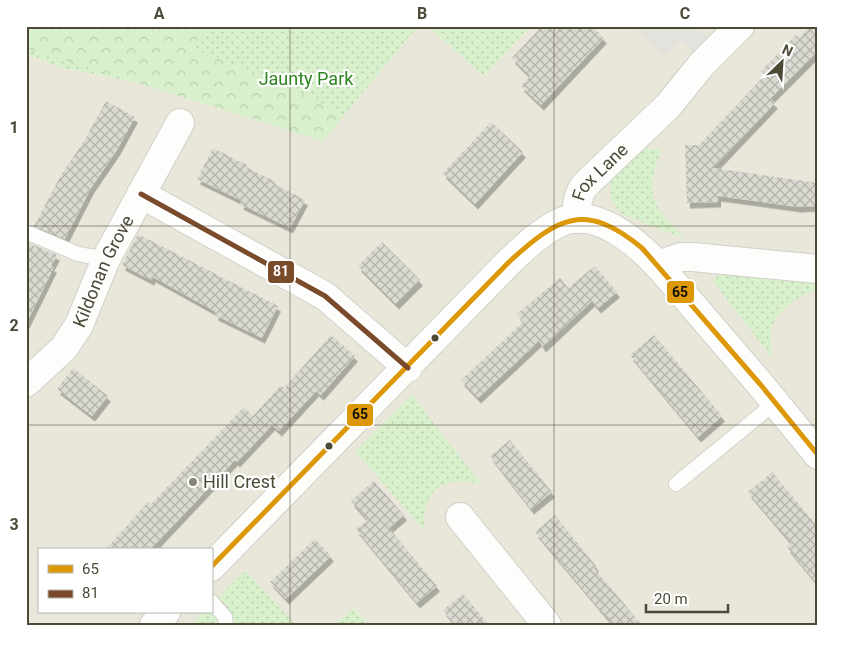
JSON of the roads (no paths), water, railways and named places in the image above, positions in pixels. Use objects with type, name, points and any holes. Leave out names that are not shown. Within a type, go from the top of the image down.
[{"type":"street","name":"Fox Lane","points":[[212,566],[408,368],[509,262],[539,235],[562,222],[576,219],[577,201],[585,185],[668,106],[702,64],[740,26]]},
{"type":"street","name":"Kildonan Grove","points":[[26,383],[64,348],[79,325],[106,259],[180,123]]},
{"type":"street","points":[[142,194],[325,296],[408,368]]},
{"type":"street","points":[[576,219],[600,222],[613,228],[642,248],[776,402],[818,455]]},
{"type":"street","points":[[658,265],[681,258],[694,257],[818,269]]},
{"type":"street","points":[[460,516],[547,625]]},
{"type":"street","points":[[154,625],[164,614]]},
{"type":"lane","points":[[26,232],[78,254],[106,259]]},
{"type":"lane","points":[[676,484],[776,402]]},
{"type":"lane","points":[[212,602],[225,617],[226,625]]},
{"type":"place","name":"Hill Crest","points":[[193,482]]},
{"type":"park label","name":"Jaunty Park","points":[[306,79]]}]
